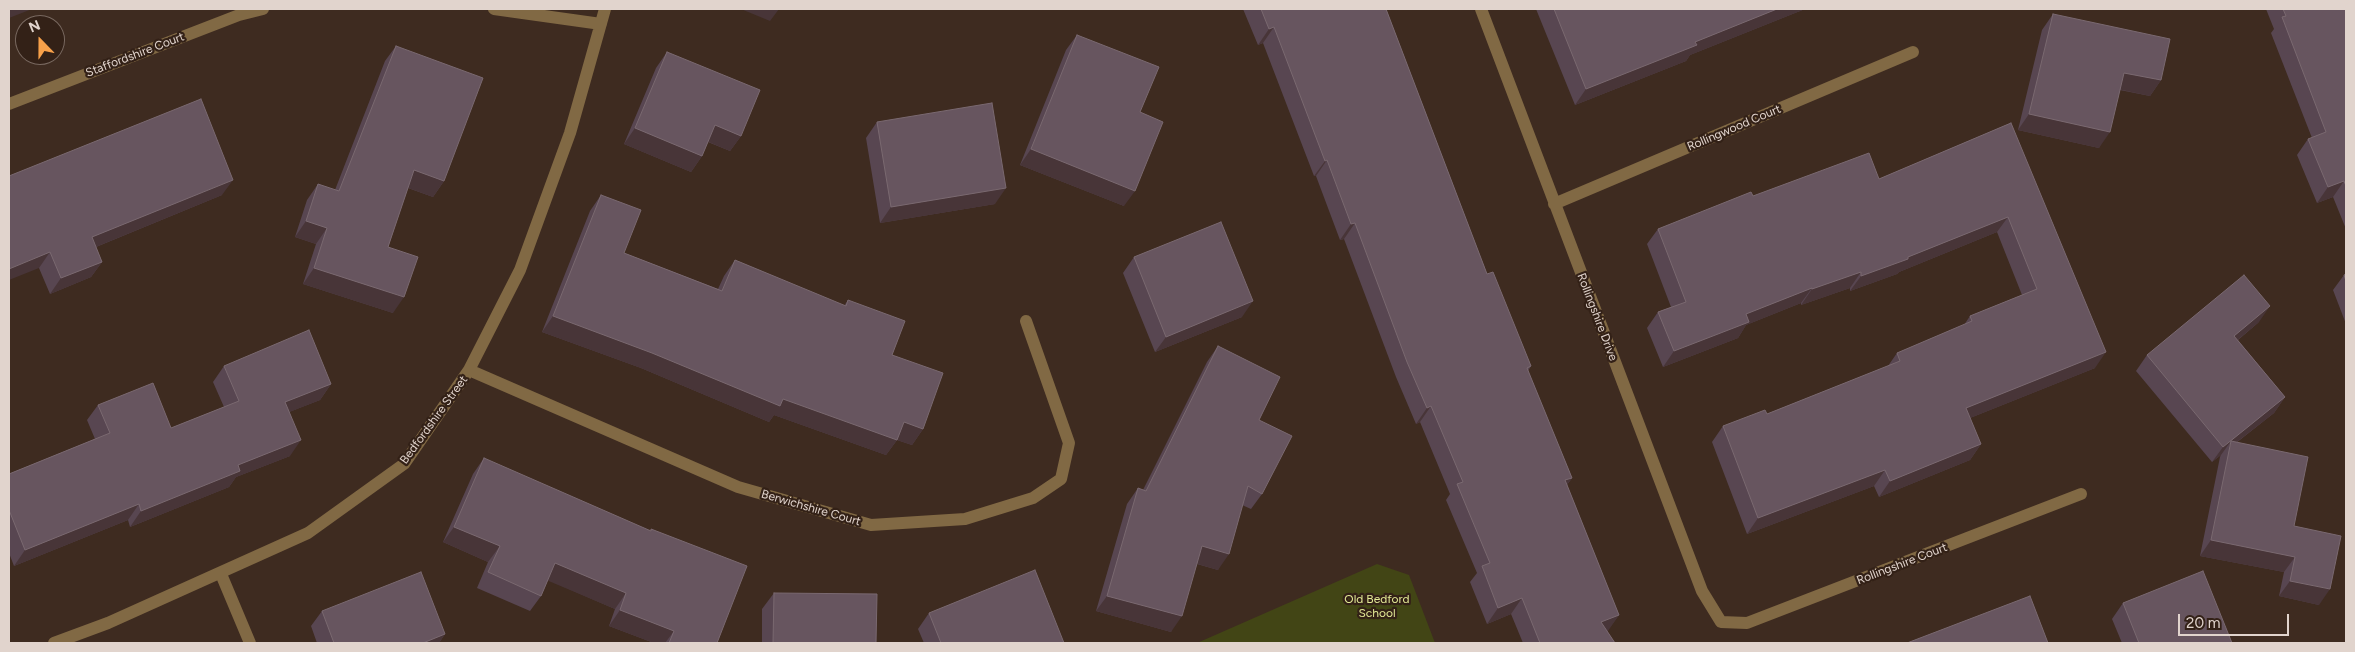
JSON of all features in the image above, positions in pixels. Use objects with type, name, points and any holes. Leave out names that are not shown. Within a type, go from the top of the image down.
[{"type":"street","name":"Staffordshire Court","points":[[9,104],[239,15],[263,9]]},
{"type":"street","points":[[494,9],[601,24]]},
{"type":"street","name":"Bedfordshire Street","points":[[54,643],[108,623],[221,574],[308,533],[404,464],[469,370],[520,270],[570,133],[605,9]]},
{"type":"street","name":"Rollingshire Drive","points":[[1481,9],[1702,591],[1721,622]]},
{"type":"street","name":"Rollingwood Court","points":[[1554,204],[1913,52]]},
{"type":"street","name":"Berwichshire Court","points":[[469,370],[738,487],[871,525],[965,519],[1033,498],[1061,479],[1069,443],[1026,321]]},
{"type":"street","name":"Rollingshire Court","points":[[1721,622],[1747,624],[2081,494]]},
{"type":"street","points":[[221,574],[250,643]]},
{"type":"green space","name":"Old Bedford School","points":[[1377,564],[1409,575],[1435,643],[1197,643]]},
{"type":"building","points":[[1261,9],[1386,9],[1487,274],[1493,272],[1531,366],[1527,368],[1572,478],[1565,480],[1619,615],[1601,622],[1615,643],[1540,643],[1522,598],[1498,608],[1482,566],[1490,563],[1457,484],[1463,482],[1431,406],[1427,408],[1407,362],[1355,223],[1351,224],[1274,27],[1269,29]]},
{"type":"building","points":[[1554,9],[1777,9],[1695,42],[1697,45],[1586,89]]},
{"type":"building","points":[[2283,9],[2346,9],[2346,186],[2344,181],[2328,187],[2308,139],[2326,132],[2282,17],[2286,16]]},
{"type":"building","points":[[2053,14],[2170,39],[2161,80],[2124,73],[2110,132],[2029,114]]},
{"type":"building","points":[[1077,35],[1159,67],[1140,112],[1163,122],[1135,191],[1031,149]]},
{"type":"building","points":[[396,46],[483,78],[444,181],[414,170],[388,247],[418,257],[404,297],[314,268],[327,228],[306,221],[318,184],[339,191]]},
{"type":"building","points":[[667,52],[760,90],[741,136],[715,125],[702,156],[635,128]]},
{"type":"building","points":[[201,99],[233,180],[92,237],[102,262],[61,278],[50,252],[9,269],[9,176]]},
{"type":"building","points":[[992,103],[1006,188],[891,207],[877,122]]},
{"type":"building","points":[[2011,123],[2106,352],[1966,408],[1981,444],[1890,481],[1885,470],[1758,518],[1723,426],[1765,410],[1767,414],[1900,361],[1897,353],[1972,321],[1970,316],[2037,289],[2008,217],[1908,257],[1908,259],[1861,276],[1861,272],[1812,288],[1746,314],[1749,322],[1674,351],[1658,312],[1686,302],[1658,229],[1751,192],[1753,196],[1869,153],[1879,179]]},
{"type":"building","points":[[601,195],[641,210],[624,253],[722,291],[735,260],[846,306],[848,300],[905,321],[892,355],[943,373],[923,429],[904,422],[897,440],[783,399],[780,406],[652,353],[553,316]]},
{"type":"building","points":[[1221,222],[1253,301],[1166,337],[1134,257]]},
{"type":"building","points":[[2244,275],[2270,306],[2234,336],[2285,397],[2223,447],[2147,355]]},
{"type":"building","points":[[309,330],[331,384],[285,402],[301,440],[238,465],[240,471],[141,511],[139,504],[25,550],[9,510],[9,474],[110,433],[98,405],[153,383],[171,428],[239,401],[224,366]]},
{"type":"building","points":[[1218,346],[1280,377],[1259,420],[1292,436],[1262,494],[1248,486],[1229,554],[1202,546],[1182,616],[1107,596],[1138,488],[1146,491]]},
{"type":"building","points":[[2231,441],[2308,457],[2294,526],[2341,536],[2330,589],[2290,581],[2295,557],[2211,540]]},
{"type":"building","points":[[484,458],[651,531],[651,529],[747,566],[717,643],[669,643],[674,631],[620,610],[626,593],[555,563],[541,596],[488,572],[500,546],[454,527]]},
{"type":"building","points":[[1035,570],[1064,643],[941,643],[929,613]]},
{"type":"building","points":[[2203,571],[2232,643],[2139,643],[2123,603]]},
{"type":"building","points":[[421,572],[445,634],[423,643],[334,643],[322,611]]},
{"type":"building","points":[[774,593],[877,594],[876,643],[773,643]]},
{"type":"building","points":[[2030,596],[2048,643],[1907,643]]}]
